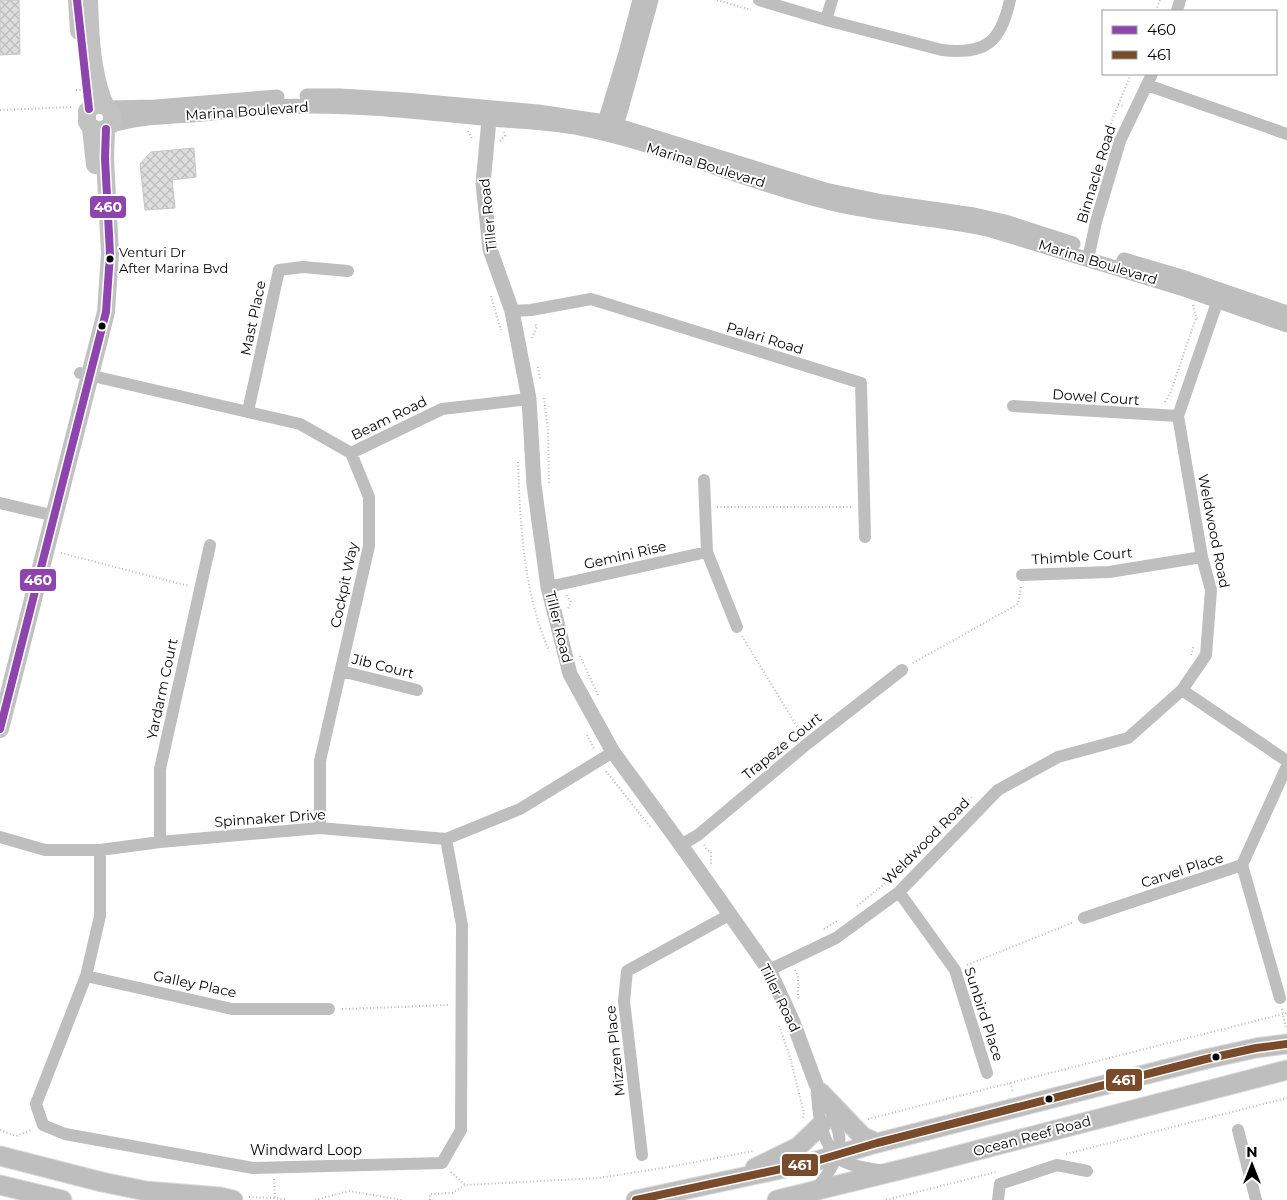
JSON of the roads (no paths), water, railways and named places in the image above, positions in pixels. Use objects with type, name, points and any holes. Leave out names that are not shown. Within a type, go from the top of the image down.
[{"type":"main road","points":[[77,0],[94,107]]},
{"type":"main road","points":[[90,0],[93,56],[99,89],[94,107],[86,120],[102,128]]},
{"type":"main road","points":[[0,729],[85,374],[106,312],[110,254],[102,128],[112,117],[94,107]]},
{"type":"main road","points":[[0,697],[50,515]]},
{"type":"main road","points":[[636,1200],[809,1163],[877,1143],[1206,1059],[1256,1048],[1287,1044]]},
{"type":"main road","name":"Ocean Reef Road","points":[[777,1200],[1287,1070]]},
{"type":"main road","points":[[819,1088],[863,1137],[877,1143]]},
{"type":"main road","points":[[729,1181],[798,1147],[821,1126]]},
{"type":"main road","points":[[0,1156],[93,1180],[146,1191],[220,1197],[233,1200]]},
{"type":"main road","points":[[0,1185],[62,1200]]},
{"type":"street","points":[[609,129],[640,0]]},
{"type":"street","points":[[609,129],[651,0]]},
{"type":"street","points":[[759,0],[826,20],[942,50],[970,52],[992,41],[1006,20],[1010,0]]},
{"type":"street","points":[[826,20],[832,0]]},
{"type":"street","points":[[1149,80],[1287,134]]},
{"type":"street","name":"Binnacle Road","points":[[1089,254],[1096,222],[1120,141],[1149,80]]},
{"type":"street","name":"Marina Boulevard","points":[[94,107],[155,107],[268,97],[324,96],[405,100],[489,118]]},
{"type":"street","name":"Marina Boulevard","points":[[102,128],[120,122],[150,118],[270,107],[359,107],[489,118],[538,112],[609,129],[825,190],[883,202],[974,215],[1005,222],[1089,254],[1185,278],[1287,325]]},
{"type":"street","name":"Tiller Road","points":[[489,118],[483,184],[490,250],[512,311],[529,399],[534,485],[548,586],[570,674],[606,756],[681,845],[769,970],[793,1022],[819,1088],[829,1106],[839,1137],[837,1155],[827,1176],[816,1189]]},
{"type":"street","name":"Mast Place","points":[[248,411],[279,270],[303,267],[348,271]]},
{"type":"street","name":"Marina Boulevard","points":[[1220,295],[1287,314]]},
{"type":"street","name":"Weldwood Road","points":[[769,970],[836,938],[899,892],[998,790],[1058,756],[1128,738],[1182,690],[1206,655],[1211,590],[1202,558],[1178,416],[1220,295]]},
{"type":"street","name":"Palari Road","points":[[512,311],[531,310],[591,299],[861,383],[865,537]]},
{"type":"street","points":[[85,374],[300,424],[351,453]]},
{"type":"street","name":"Beam Road","points":[[351,453],[442,409],[529,399]]},
{"type":"street","name":"Dowel Court","points":[[1013,406],[1178,416]]},
{"type":"street","name":"Cockpit Way","points":[[320,828],[320,761],[369,546],[369,496],[351,453]]},
{"type":"street","points":[[704,480],[707,552],[737,627]]},
{"type":"street","points":[[0,503],[50,515]]},
{"type":"street","name":"Yardarm Court","points":[[160,842],[160,770],[210,544]]},
{"type":"street","name":"Gemini Rise","points":[[548,586],[707,552]]},
{"type":"street","name":"Thimble Court","points":[[1022,575],[1109,572],[1202,558]]},
{"type":"street","name":"Trapeze Court","points":[[681,845],[698,835],[807,744],[902,670]]},
{"type":"street","name":"Jib Court","points":[[341,671],[417,690]]},
{"type":"street","points":[[1182,690],[1287,761]]},
{"type":"street","name":"Spinnaker Drive","points":[[0,837],[45,850],[100,850],[160,842],[320,828],[446,839],[520,809],[606,756]]},
{"type":"street","name":"Carvel Place","points":[[1084,918],[1242,866],[1287,766]]},
{"type":"street","name":"Windward Loop","points":[[86,976],[36,1104],[43,1126],[65,1134],[254,1168],[442,1163],[461,1130],[462,925],[446,839]]},
{"type":"street","points":[[86,976],[100,916],[100,850]]},
{"type":"street","points":[[1242,866],[1280,998]]},
{"type":"street","name":"Sunbird Place","points":[[899,892],[955,970],[987,1072]]},
{"type":"street","name":"Mizzen Place","points":[[642,1154],[624,1001],[627,971],[729,915]]},
{"type":"street","name":"Galley Place","points":[[86,976],[232,1009],[329,1009]]},
{"type":"street","name":"Tiller Road","points":[[819,1088],[817,1108],[821,1126],[826,1142],[837,1155]]},
{"type":"street","points":[[1238,1130],[1256,1200]]},
{"type":"street","points":[[837,1155],[843,1161],[892,1172]]},
{"type":"street","points":[[998,1200],[1000,1184],[1058,1165],[1087,1171]]},
{"type":"place","name":"Venturi Dr After Marina Bvd","points":[[110,259]]}]
